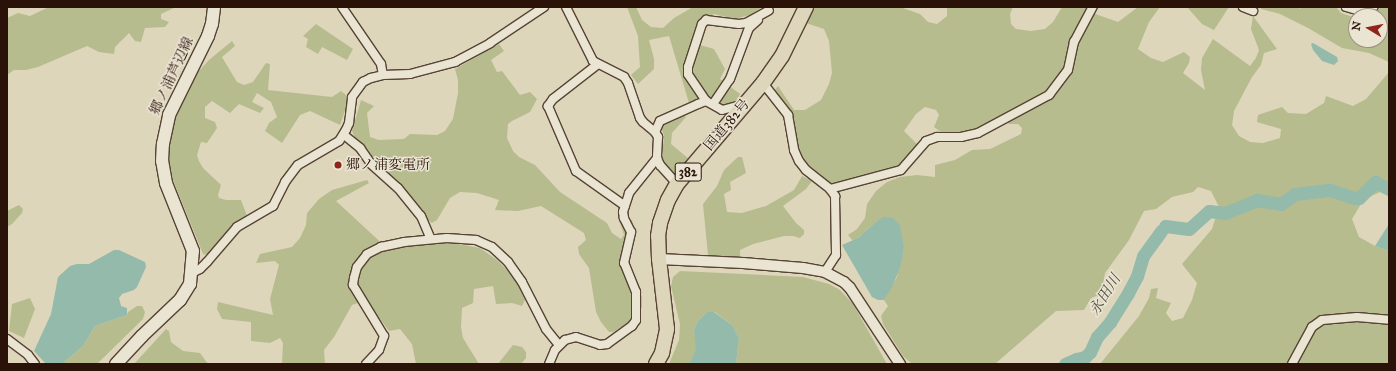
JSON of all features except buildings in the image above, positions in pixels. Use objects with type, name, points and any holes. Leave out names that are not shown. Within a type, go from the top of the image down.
[{"type":"highway","name":"国道382号","points":[[656,364],[662,353],[667,329],[659,259],[660,223],[668,200],[677,184],[763,83],[782,56],[806,7]]},
{"type":"main road","name":"郷ノ浦芦辺線","points":[[116,364],[142,336],[180,300],[190,284],[193,251],[166,183],[162,151],[168,115],[208,36],[212,24],[214,7]]},
{"type":"street","points":[[342,7],[381,64],[383,75]]},
{"type":"street","points":[[192,273],[200,269],[207,262],[237,227],[273,206],[285,182],[298,165],[339,141],[344,135],[349,123],[352,97],[363,82],[383,75],[410,74],[455,62],[490,43],[542,7]]},
{"type":"street","points":[[566,7],[593,61],[624,77],[632,90],[640,118],[655,132],[658,144],[657,158],[665,172],[677,184]]},
{"type":"street","points":[[830,189],[901,170],[926,142],[937,137],[961,137],[978,133],[1049,96],[1068,70],[1074,42],[1093,7]]},
{"type":"street","points":[[1243,7],[1253,11]]},
{"type":"street","points":[[1346,7],[1360,11],[1373,7]]},
{"type":"street","points":[[655,132],[660,121],[709,103],[730,79],[749,28],[771,9]]},
{"type":"street","points":[[745,103],[722,110],[709,103],[688,74],[688,67],[702,24],[706,20],[739,24],[746,23],[771,9]]},
{"type":"street","points":[[598,64],[553,99],[548,106],[576,171],[625,206]]},
{"type":"street","points":[[763,83],[788,115],[794,150],[799,161],[806,170],[830,189],[835,196],[836,256],[825,272]]},
{"type":"street","points":[[344,135],[360,148],[371,164],[398,188],[426,225],[431,239]]},
{"type":"street","points":[[549,364],[558,344],[564,340],[576,337],[600,345],[606,344],[632,326],[636,320],[636,292],[624,263],[631,232],[624,218],[625,206],[629,193],[657,158]]},
{"type":"street","points":[[366,364],[379,350],[384,336],[353,285],[357,267],[367,254],[381,248],[404,242],[431,239],[447,238],[476,240],[484,242],[498,252],[508,262],[522,282],[546,329],[558,344]]},
{"type":"street","points":[[659,259],[803,268],[825,272],[844,282],[850,288],[900,364]]},
{"type":"street","points":[[1292,364],[1312,327],[1322,320],[1357,316],[1389,320]]},
{"type":"street","points":[[7,339],[28,355],[35,364]]},
{"type":"shaded area","points":[[49,7],[176,7],[161,14],[161,19],[169,22],[165,27],[145,28],[141,42],[135,41],[129,33],[115,47],[114,54],[99,52],[87,46],[38,67],[26,70],[14,70],[7,75],[7,18],[18,13],[30,16]]},
{"type":"shaded area","points":[[627,7],[636,7],[642,20],[651,27],[663,28],[674,18],[693,7],[762,7],[750,15],[735,19],[714,14],[701,19],[697,23],[693,43],[714,49],[725,69],[720,79],[740,94],[736,102],[720,107],[706,98],[689,103],[669,36],[649,40],[654,59],[654,69],[638,84],[631,75],[640,67],[638,36]]},
{"type":"shaded area","points":[[815,7],[900,7],[920,14],[928,22],[937,24],[947,16],[947,7],[1013,7],[1010,14],[1011,24],[1016,29],[1031,31],[1045,29],[1053,22],[1062,7],[1089,7],[1087,11],[1118,22],[1138,7],[1160,7],[1149,22],[1138,49],[1151,58],[1163,62],[1184,52],[1190,57],[1189,63],[1183,73],[1205,90],[1201,70],[1202,58],[1213,39],[1250,66],[1256,58],[1259,50],[1251,29],[1253,16],[1277,49],[1264,53],[1261,65],[1252,77],[1234,111],[1232,125],[1239,136],[1250,142],[1263,143],[1280,138],[1281,129],[1257,122],[1258,115],[1282,107],[1288,113],[1306,114],[1324,103],[1326,96],[1353,106],[1366,99],[1389,72],[1389,188],[1369,197],[1361,204],[1352,219],[1359,237],[1375,246],[1389,251],[1389,364],[1100,364],[1139,316],[1149,298],[1151,289],[1158,288],[1156,298],[1171,303],[1166,313],[1172,321],[1183,318],[1192,300],[1197,283],[1182,264],[1212,229],[1219,207],[1211,191],[1198,187],[1193,192],[1172,197],[1156,209],[1144,211],[1129,240],[1105,273],[1101,294],[1091,298],[1084,310],[1056,311],[995,364],[912,364],[903,356],[883,324],[881,316],[888,306],[884,300],[897,277],[904,248],[878,220],[853,241],[848,235],[857,229],[865,218],[867,204],[876,191],[887,182],[900,177],[917,175],[935,177],[935,165],[955,160],[972,150],[990,149],[1021,134],[1022,128],[1018,124],[1009,124],[1003,116],[973,131],[951,134],[941,132],[934,127],[939,115],[936,110],[925,107],[916,114],[904,131],[918,145],[900,166],[838,184],[830,183],[812,169],[804,160],[794,137],[789,110],[775,90],[778,86],[794,110],[805,110],[821,100],[829,84],[832,73],[829,41],[824,29],[806,23]]},
{"type":"shaded area","points":[[1187,7],[1229,7],[1214,30],[1202,24]]},
{"type":"shaded area","points":[[1261,7],[1297,7],[1300,9],[1301,7],[1336,7],[1341,13],[1348,15],[1348,48],[1388,48],[1388,8],[1380,8],[1389,7],[1389,62],[1369,53],[1342,48],[1280,14],[1261,9]]},
{"type":"shaded area","points":[[316,24],[353,49],[347,60],[322,47],[318,54],[306,47],[308,39],[303,36]]},
{"type":"shaded area","points":[[232,41],[235,46],[222,57],[237,82],[244,85],[253,82],[266,63],[270,64],[268,90],[332,97],[341,91],[346,95],[348,102],[340,125],[310,111],[300,115],[282,143],[265,131],[269,123],[277,117],[271,102],[257,93],[252,102],[264,108],[260,113],[239,104],[230,113],[212,101],[205,107],[205,118],[215,122],[217,128],[207,143],[201,142],[197,155],[199,161],[203,168],[221,185],[218,195],[219,198],[226,200],[241,200],[247,216],[231,227],[208,255],[203,254],[173,180],[169,160],[171,128],[181,103],[197,73],[209,60]]},
{"type":"shaded area","points":[[1313,43],[1337,57],[1338,61],[1334,65],[1322,61],[1313,50],[1311,44]]},
{"type":"shaded area","points":[[499,44],[504,51],[491,60],[497,72],[502,71],[520,95],[530,92],[537,99],[530,112],[508,124],[507,138],[513,151],[519,157],[535,165],[560,192],[607,223],[612,233],[621,239],[624,235],[619,220],[632,220],[635,235],[628,259],[642,297],[642,308],[633,314],[631,321],[613,332],[609,332],[601,322],[596,312],[589,268],[579,254],[578,247],[586,240],[584,233],[541,206],[518,211],[495,210],[499,200],[477,193],[460,192],[450,198],[437,220],[432,223],[425,218],[414,201],[381,169],[364,146],[355,138],[352,131],[361,100],[374,106],[367,113],[370,137],[379,140],[404,139],[410,134],[437,135],[445,131],[453,119],[458,93],[458,80],[455,69]]},
{"type":"shaded area","points":[[682,114],[686,117],[672,133],[671,144],[689,159],[675,176],[665,166],[662,157],[664,135],[661,128],[665,121]]},
{"type":"shaded area","points":[[738,157],[742,157],[746,173],[730,182],[731,190],[724,194],[727,212],[742,213],[766,206],[794,190],[802,176],[812,181],[806,189],[783,206],[796,223],[804,230],[804,234],[800,238],[784,236],[753,244],[740,250],[740,257],[708,255],[703,204],[717,186],[724,170]]},
{"type":"shaded area","points":[[367,180],[369,183],[336,201],[388,249],[442,241],[480,248],[497,260],[509,272],[522,290],[525,300],[522,306],[512,303],[496,304],[493,286],[474,289],[473,303],[462,308],[461,327],[463,338],[479,364],[416,364],[412,344],[400,329],[389,331],[366,300],[352,305],[334,337],[324,350],[325,364],[282,364],[283,343],[280,338],[270,343],[251,341],[251,322],[222,319],[217,309],[218,302],[273,315],[270,299],[279,265],[275,261],[256,263],[260,254],[292,247],[300,238],[306,225],[307,213],[319,199],[332,190]]},
{"type":"shaded area","points":[[19,205],[23,209],[22,213],[12,224],[7,227],[7,211]]},
{"type":"shaded area","points":[[884,217],[893,218],[900,225],[904,248],[900,268],[892,287],[884,300],[878,300],[872,297],[842,245],[858,238],[878,220]]},
{"type":"shaded area","points":[[1389,224],[1389,251],[1375,246]]},
{"type":"shaded area","points":[[114,250],[119,250],[145,262],[146,267],[137,287],[134,290],[122,294],[119,298],[121,306],[127,308],[127,315],[95,326],[83,346],[62,364],[46,364],[34,351],[51,314],[58,277],[70,266],[77,264],[89,264]]},
{"type":"shaded area","points":[[680,271],[803,277],[829,284],[840,290],[853,304],[887,364],[736,364],[739,338],[732,325],[715,312],[707,312],[697,322],[694,331],[697,350],[689,364],[669,364],[679,340],[680,324],[671,286],[673,277]]},
{"type":"shaded area","points":[[30,298],[35,309],[24,338],[9,331],[12,304]]},
{"type":"shaded area","points":[[137,306],[142,306],[145,312],[143,319],[97,364],[62,364],[83,346],[95,326],[127,315],[128,312]]},
{"type":"shaded area","points":[[707,312],[714,312],[732,325],[739,338],[736,364],[689,364],[696,350],[694,331],[697,322]]},
{"type":"shaded area","points":[[166,329],[169,331],[171,342],[183,351],[200,353],[208,364],[134,364]]},
{"type":"shaded area","points":[[513,345],[522,347],[526,352],[526,358],[521,364],[498,364]]},
{"type":"waterway","name":"永田川","points":[[1165,226],[1189,229],[1209,211],[1225,213],[1257,200],[1281,204],[1295,194],[1330,190],[1354,198],[1359,198],[1375,182],[1389,189]]},
{"type":"waterway","name":"永田川","points":[[1065,364],[1085,357],[1090,352],[1097,337],[1110,322],[1128,293],[1137,276],[1143,256],[1161,231]]},
{"type":"place","name":"郷ノ浦変電所","points":[[338,165]]}]
